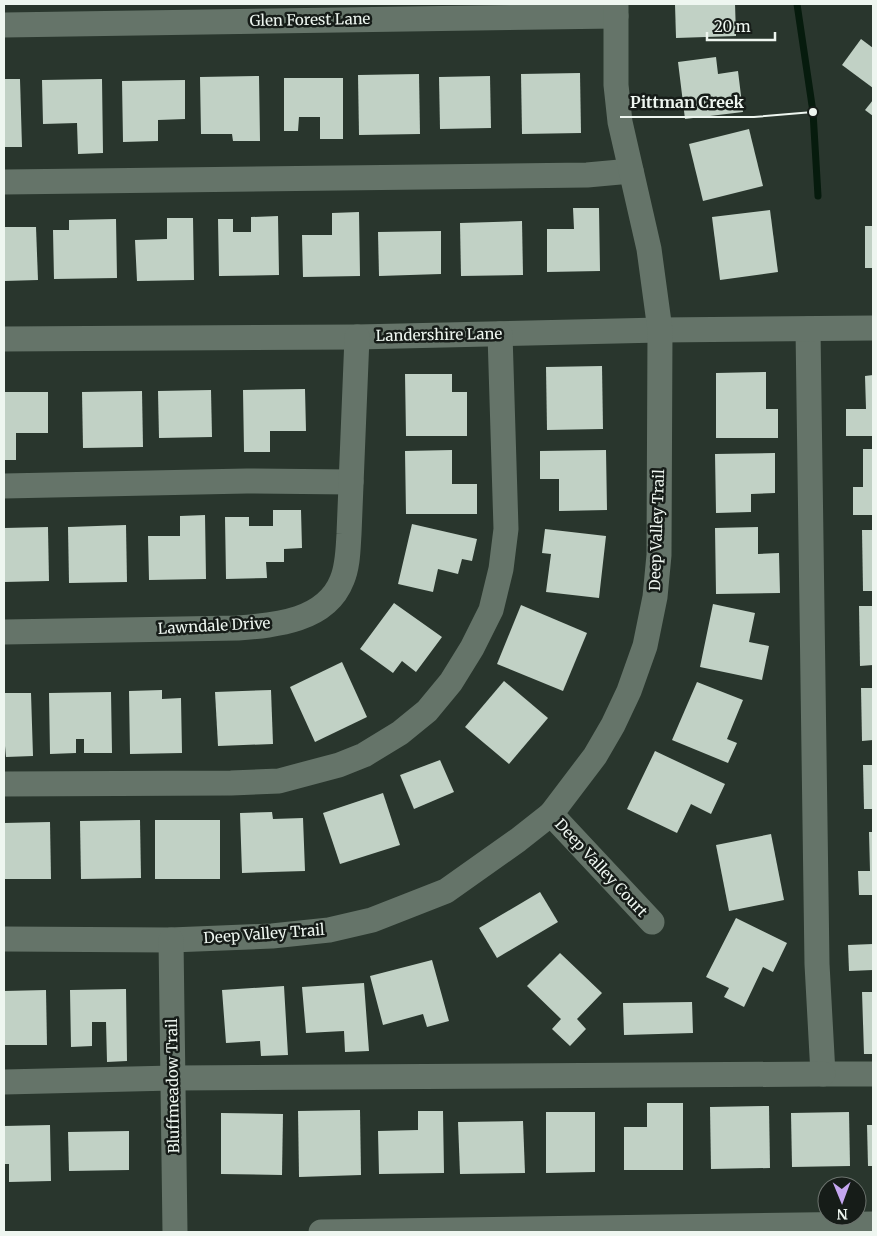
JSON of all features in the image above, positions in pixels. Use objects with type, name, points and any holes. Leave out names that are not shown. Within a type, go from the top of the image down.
[{"type":"street","name":"Glen Forest Lane","points":[[4,25],[616,10]]},
{"type":"street","name":"Deep Valley Trail","points":[[4,939],[170,940],[272,936],[329,930],[372,920],[446,891],[551,814],[595,756],[613,725],[645,646],[655,597],[659,555],[660,330],[649,249],[620,122],[616,85],[616,10]]},
{"type":"street","points":[[4,182],[587,175],[631,171]]},
{"type":"street","name":"Landershire Lane","points":[[4,339],[357,337],[660,330],[873,328]]},
{"type":"street","points":[[808,329],[817,964],[823,1074]]},
{"type":"street","points":[[4,784],[279,781],[339,765],[364,755],[400,733],[427,711],[451,682],[472,648],[491,610],[501,570],[506,528],[500,334]]},
{"type":"street","name":"Lawndale Drive","points":[[4,632],[265,626],[314,612],[331,600],[342,580],[347,563],[357,337]]},
{"type":"street","points":[[4,486],[247,481],[352,482]]},
{"type":"street","name":"Deep Valley Court","points":[[551,814],[652,922]]},
{"type":"street","name":"Bluffmeadow Trail","points":[[170,940],[175,1232]]},
{"type":"street","points":[[4,1082],[173,1078],[873,1074]]},
{"type":"street","points":[[321,1232],[873,1224]]},
{"type":"building","points":[[675,4],[735,4],[736,36],[676,38]]},
{"type":"building","points":[[861,39],[873,48],[873,88],[842,65]]},
{"type":"building","points":[[716,57],[718,74],[738,71],[743,112],[685,119],[678,62]]},
{"type":"building","points":[[580,73],[581,133],[522,134],[521,74]]},
{"type":"building","points":[[419,74],[420,134],[359,135],[358,75]]},
{"type":"building","points":[[259,76],[260,141],[233,141],[232,134],[201,134],[200,77]]},
{"type":"building","points":[[490,76],[491,128],[440,129],[439,77]]},
{"type":"building","points":[[284,78],[343,78],[343,139],[320,139],[320,117],[299,117],[298,131],[284,131]]},
{"type":"building","points":[[4,79],[20,79],[22,147],[4,147]]},
{"type":"building","points":[[102,79],[103,153],[78,154],[77,123],[43,124],[42,80]]},
{"type":"building","points":[[185,80],[185,119],[158,120],[158,141],[123,142],[122,81]]},
{"type":"building","points":[[873,100],[873,116],[865,110]]},
{"type":"building","points":[[749,129],[763,186],[703,201],[689,144]]},
{"type":"building","points":[[573,208],[599,208],[600,271],[547,272],[547,229],[574,229]]},
{"type":"building","points":[[770,210],[778,272],[720,280],[712,217]]},
{"type":"building","points":[[359,212],[360,276],[303,277],[302,235],[332,235],[332,213]]},
{"type":"building","points":[[278,216],[279,275],[219,276],[218,219],[233,219],[233,232],[251,232],[251,217]]},
{"type":"building","points":[[167,218],[193,218],[194,280],[137,281],[135,240],[167,239]]},
{"type":"building","points":[[116,219],[117,278],[54,279],[53,230],[69,230],[69,220]]},
{"type":"building","points":[[522,221],[523,275],[461,276],[460,223]]},
{"type":"building","points":[[865,226],[873,226],[873,268],[865,268]]},
{"type":"building","points":[[4,227],[36,227],[38,280],[4,281]]},
{"type":"building","points":[[441,231],[441,274],[379,276],[378,232]]},
{"type":"building","points":[[602,366],[603,429],[547,430],[546,367]]},
{"type":"building","points":[[766,372],[766,409],[778,409],[778,438],[716,438],[716,373]]},
{"type":"building","points":[[405,374],[452,374],[452,392],[467,392],[467,436],[406,436]]},
{"type":"building","points":[[873,375],[873,436],[846,436],[846,409],[866,409],[865,376]]},
{"type":"building","points":[[305,389],[306,431],[270,431],[270,452],[244,452],[243,390]]},
{"type":"building","points":[[211,390],[212,437],[159,438],[158,391]]},
{"type":"building","points":[[142,391],[143,447],[83,448],[82,392]]},
{"type":"building","points":[[4,392],[48,392],[48,433],[16,433],[16,460],[4,460]]},
{"type":"building","points":[[863,449],[873,449],[873,515],[853,515],[853,487],[863,487]]},
{"type":"building","points":[[452,450],[452,484],[477,484],[477,514],[406,514],[405,451]]},
{"type":"building","points":[[606,450],[607,510],[559,511],[559,479],[540,479],[540,451]]},
{"type":"building","points":[[775,453],[775,493],[751,494],[751,512],[716,513],[715,454]]},
{"type":"building","points":[[273,510],[301,510],[302,548],[284,549],[284,562],[266,562],[267,578],[226,579],[225,517],[249,517],[249,526],[273,526]]},
{"type":"building","points":[[205,515],[206,579],[149,580],[148,536],[180,536],[180,516]]},
{"type":"building","points":[[412,524],[477,539],[472,561],[462,559],[458,574],[438,569],[433,592],[398,584]]},
{"type":"building","points":[[126,525],[127,582],[69,583],[68,527]]},
{"type":"building","points":[[48,527],[49,581],[4,582],[4,528]]},
{"type":"building","points":[[758,527],[758,554],[779,553],[780,593],[716,594],[715,528]]},
{"type":"building","points":[[545,529],[606,536],[599,598],[546,592],[551,554],[542,553]]},
{"type":"building","points":[[862,530],[873,530],[873,591],[863,591]]},
{"type":"building","points":[[394,603],[442,637],[416,672],[402,661],[393,673],[360,649]]},
{"type":"building","points":[[713,604],[755,613],[749,642],[769,646],[762,680],[700,667]]},
{"type":"building","points":[[521,605],[587,633],[563,691],[497,664]]},
{"type":"building","points":[[859,606],[873,606],[873,665],[860,666]]},
{"type":"building","points":[[342,662],[367,717],[315,742],[290,687]]},
{"type":"building","points":[[504,681],[548,718],[509,764],[465,727]]},
{"type":"building","points":[[697,682],[743,700],[727,739],[737,743],[728,763],[672,740]]},
{"type":"building","points":[[861,688],[873,688],[873,740],[862,741]]},
{"type":"building","points":[[162,690],[162,699],[181,698],[182,753],[130,754],[129,691]]},
{"type":"building","points":[[271,690],[273,744],[218,746],[215,692]]},
{"type":"building","points":[[111,692],[112,753],[84,753],[84,739],[76,739],[76,753],[50,754],[49,693]]},
{"type":"building","points":[[4,693],[31,693],[33,756],[6,757],[4,746]]},
{"type":"building","points":[[655,751],[725,784],[711,814],[691,804],[677,833],[627,809]]},
{"type":"building","points":[[440,760],[454,792],[414,809],[400,775]]},
{"type":"building","points":[[863,765],[873,765],[873,809],[864,809]]},
{"type":"building","points":[[383,793],[400,845],[340,864],[323,813]]},
{"type":"building","points":[[272,812],[273,819],[303,818],[305,871],[242,873],[240,813]]},
{"type":"building","points":[[140,820],[141,878],[81,879],[80,821]]},
{"type":"building","points":[[155,820],[220,820],[220,879],[155,879]]},
{"type":"building","points":[[50,822],[51,879],[4,879],[4,823]]},
{"type":"building","points":[[869,832],[873,832],[873,895],[859,895],[858,871],[870,871]]},
{"type":"building","points":[[771,834],[784,900],[729,911],[716,845]]},
{"type":"building","points":[[540,892],[558,922],[497,958],[479,928]]},
{"type":"building","points":[[736,918],[787,943],[773,972],[763,967],[744,1007],[724,997],[729,988],[706,977]]},
{"type":"building","points":[[873,944],[873,970],[849,971],[848,945]]},
{"type":"building","points":[[560,953],[602,993],[577,1019],[586,1029],[570,1046],[552,1029],[561,1019],[527,986]]},
{"type":"building","points":[[432,960],[449,1021],[427,1027],[423,1014],[383,1025],[370,976]]},
{"type":"building","points":[[364,983],[369,1051],[345,1052],[344,1031],[306,1033],[302,987]]},
{"type":"building","points":[[284,986],[288,1055],[261,1056],[260,1041],[226,1043],[222,990]]},
{"type":"building","points":[[126,989],[127,1061],[107,1062],[106,1022],[92,1022],[92,1046],[71,1047],[70,990]]},
{"type":"building","points":[[46,990],[47,1045],[4,1045],[4,991]]},
{"type":"building","points":[[862,992],[873,992],[873,1054],[864,1054]]},
{"type":"building","points":[[692,1002],[693,1033],[624,1035],[623,1003]]},
{"type":"building","points":[[647,1103],[683,1103],[683,1170],[624,1170],[624,1127],[647,1127]]},
{"type":"building","points":[[769,1106],[770,1168],[711,1169],[710,1107]]},
{"type":"building","points":[[360,1110],[361,1175],[299,1177],[298,1111]]},
{"type":"building","points":[[418,1111],[443,1111],[444,1173],[379,1174],[378,1131],[418,1130]]},
{"type":"building","points":[[546,1112],[595,1112],[595,1172],[546,1173]]},
{"type":"building","points":[[849,1112],[850,1166],[792,1167],[791,1113]]},
{"type":"building","points":[[221,1113],[283,1114],[282,1175],[221,1174]]},
{"type":"building","points":[[523,1121],[525,1173],[460,1174],[458,1122]]},
{"type":"building","points":[[50,1125],[51,1181],[9,1182],[9,1164],[4,1164],[4,1126]]},
{"type":"building","points":[[867,1125],[873,1125],[873,1166],[868,1166]]},
{"type":"building","points":[[129,1131],[129,1170],[69,1171],[68,1132]]},
{"type":"waterway","points":[[797,4],[813,112],[818,196]]},
{"type":"place","name":"Pittman Creek","points":[[813,112]]}]
